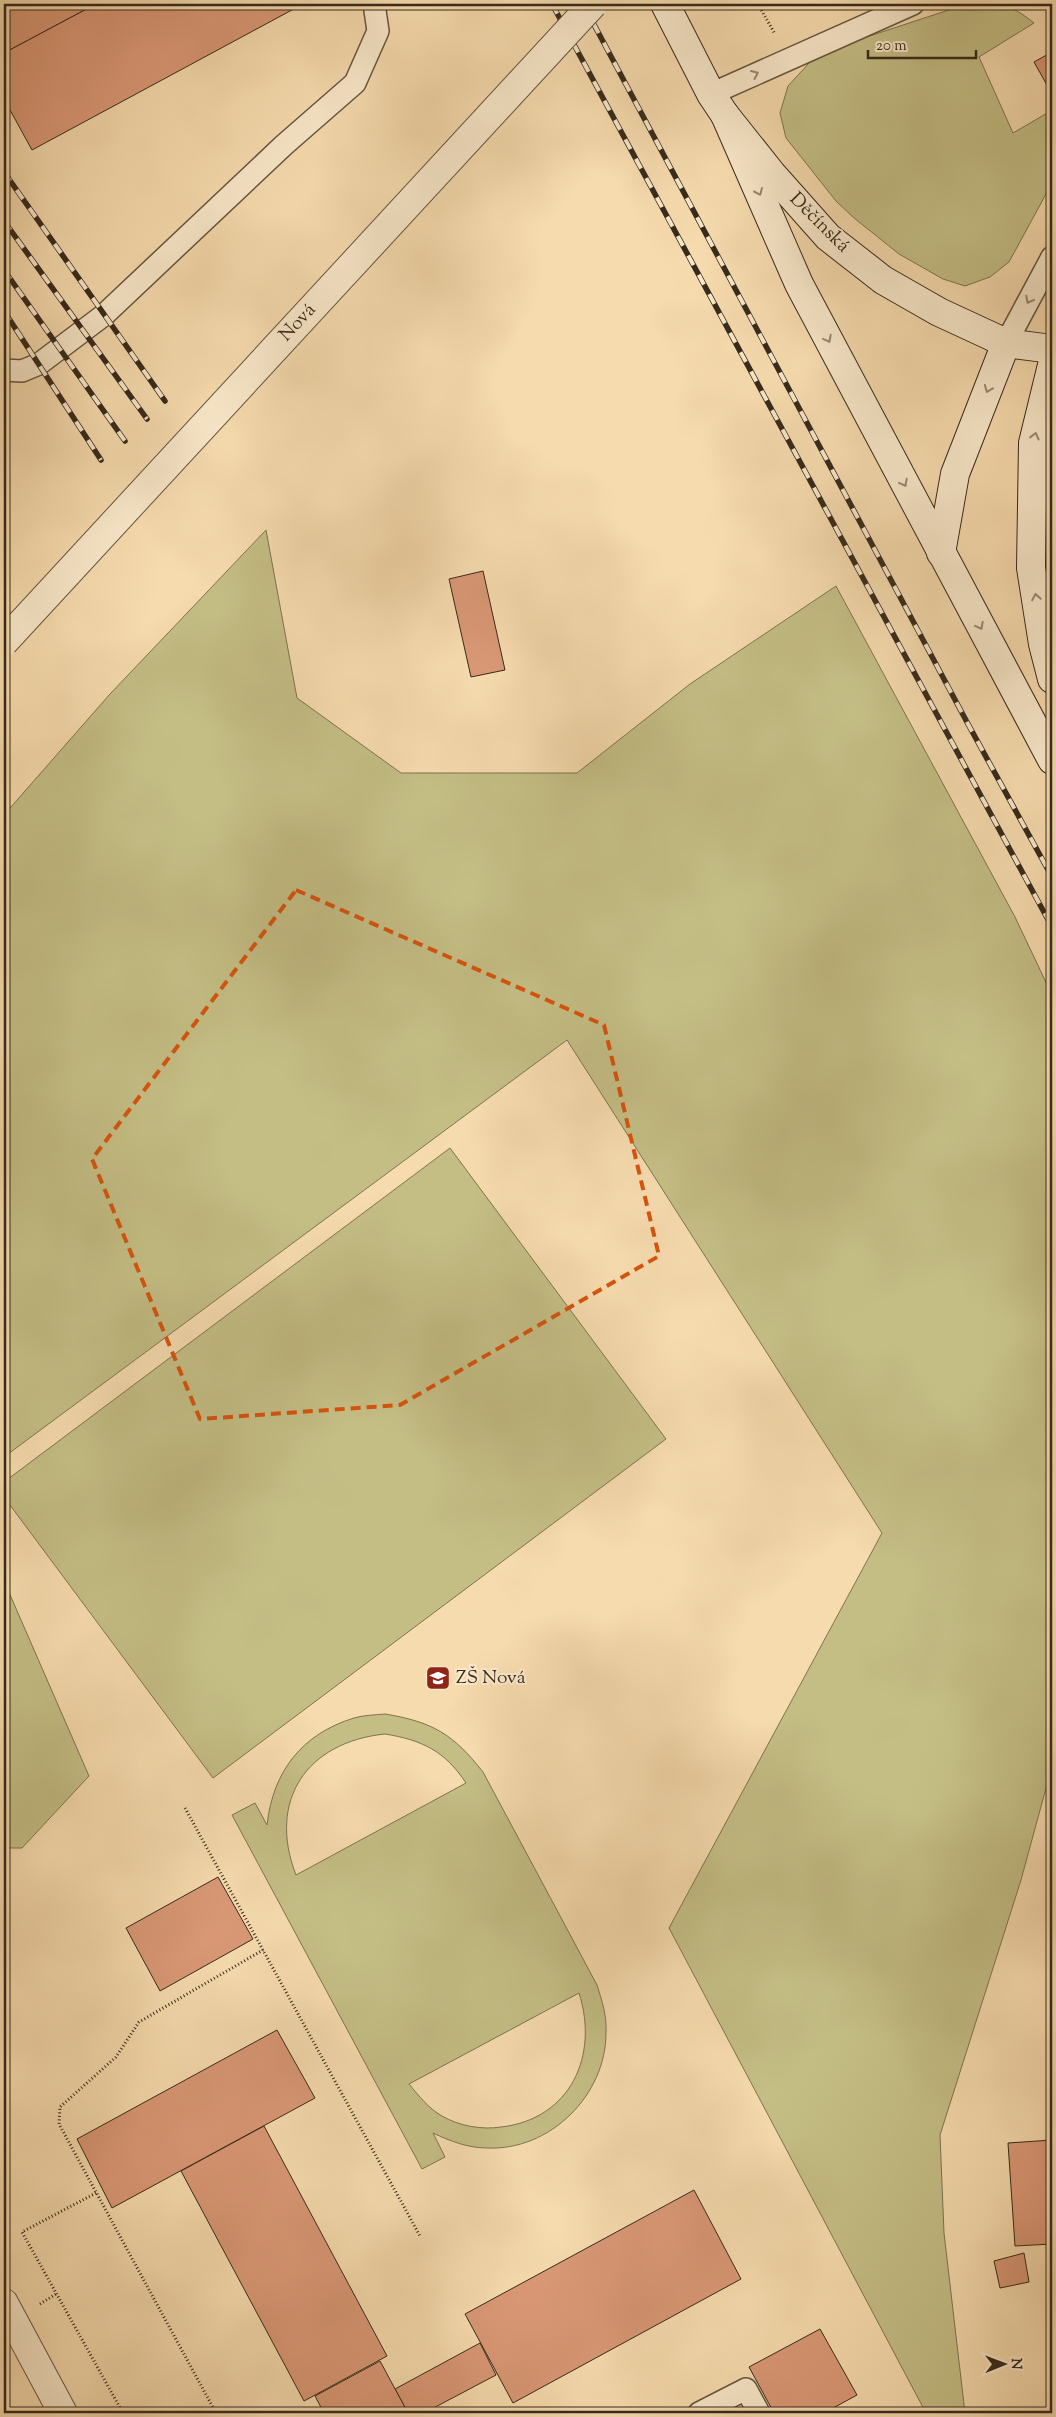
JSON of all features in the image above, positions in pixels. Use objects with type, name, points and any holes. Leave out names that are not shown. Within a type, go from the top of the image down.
[{"type":"main road","name":"Nová","points":[[4,642],[593,4]]},
{"type":"main road","name":"Děčínská","points":[[665,4],[718,104],[772,174],[828,236],[882,280],[939,312],[1006,343],[1052,349]]},
{"type":"main road","points":[[718,104],[799,284],[1052,760]]},
{"type":"main road","points":[[941,553],[955,474],[1006,343]]},
{"type":"main road","points":[[1052,365],[1033,444],[1031,568],[1043,644],[1052,679]]},
{"type":"main road","points":[[4,2303],[63,2413]]},
{"type":"lane","points":[[4,370],[22,370],[39,364],[104,315],[284,145],[355,83],[378,31],[374,4]]},
{"type":"lane","points":[[718,104],[913,4]]},
{"type":"lane","points":[[1006,343],[1052,257]]},
{"type":"lane","points":[[700,2413],[746,2389],[759,2413]]},
{"type":"path","points":[[184,1808],[420,2236]]},
{"type":"path","points":[[216,2413],[59,2124],[60,2107],[116,2057],[139,2022],[263,1950]]},
{"type":"path","points":[[96,2193],[22,2232],[123,2413]]},
{"type":"highlighted area","points":[[296,890],[604,1025],[659,1256],[400,1405],[200,1419],[92,1159]]},
{"type":"shaded area","points":[[967,4],[996,4],[1017,11],[1034,23],[979,57],[1013,133],[1049,112],[1052,120],[1052,183],[1009,262],[990,277],[965,286],[943,279],[899,254],[854,218],[836,201],[786,138],[780,113],[788,86],[810,62],[836,47]]},
{"type":"shaded area","points":[[1052,455],[1052,623],[1046,503]]},
{"type":"shaded area","points":[[266,530],[297,698],[401,773],[577,773],[690,684],[836,586],[1015,917],[1052,995],[1052,1766],[1021,1880],[940,2135],[944,2233],[965,2413],[926,2413],[669,1928],[882,1533],[567,1040],[4,1457],[4,815],[110,694]]},
{"type":"shaded area","points":[[450,1148],[666,1439],[213,1778],[4,1497],[4,1482]]},
{"type":"shaded area","points":[[4,1581],[89,1776],[22,1848],[4,1848]]},
{"type":"shaded area","points":[[385,1714],[416,1721],[441,1732],[462,1748],[483,1772],[597,1985],[606,2021],[603,2056],[596,2078],[585,2097],[570,2115],[552,2129],[532,2140],[510,2146],[473,2147],[459,2144],[433,2133],[445,2157],[422,2169],[232,1815],[255,1803],[267,1825],[270,1806],[283,1772],[293,1757],[305,1745],[319,1734],[336,1725],[358,1717]],"holes":[[[385,1734],[410,1740],[432,1749],[450,1763],[466,1783],[296,1875],[288,1848],[287,1822],[291,1800],[300,1779],[315,1762],[334,1749],[358,1739]],[[579,1993],[584,2016],[585,2039],[582,2061],[574,2080],[562,2097],[546,2111],[525,2121],[501,2127],[471,2126],[456,2122],[437,2113],[424,2102],[409,2084]]]},
{"type":"building","points":[[4,4],[96,4],[4,53]]},
{"type":"building","points":[[96,4],[303,4],[32,150],[4,99],[4,53]]},
{"type":"building","points":[[1052,52],[1052,94],[1034,62]]},
{"type":"building","points":[[483,571],[505,670],[471,677],[449,579]]},
{"type":"building","points":[[218,1877],[253,1939],[160,1991],[126,1928]]},
{"type":"building","points":[[277,2030],[315,2098],[112,2208],[77,2139]]},
{"type":"building","points":[[264,2126],[387,2356],[304,2401],[181,2171]]},
{"type":"building","points":[[1052,2140],[1052,2244],[1015,2246],[1008,2143]]},
{"type":"building","points":[[694,2190],[741,2279],[513,2403],[465,2314]]},
{"type":"building","points":[[1024,2253],[1029,2282],[1000,2288],[994,2261]]},
{"type":"building","points":[[820,2329],[857,2395],[824,2413],[774,2413],[749,2367]]},
{"type":"building","points":[[480,2343],[496,2375],[424,2413],[408,2413],[395,2389]]},
{"type":"building","points":[[380,2361],[408,2413],[324,2413],[315,2396]]},
{"type":"railway","points":[[552,4],[1052,927]]},
{"type":"railway","points":[[583,4],[968,724],[1052,877]]},
{"type":"railway","points":[[4,172],[165,401]]},
{"type":"railway","points":[[4,221],[147,419]]},
{"type":"railway","points":[[4,270],[125,441]]},
{"type":"railway","points":[[4,311],[101,460]]},
{"type":"place","name":"ZŠ Nová","points":[[438,1678]]}]
